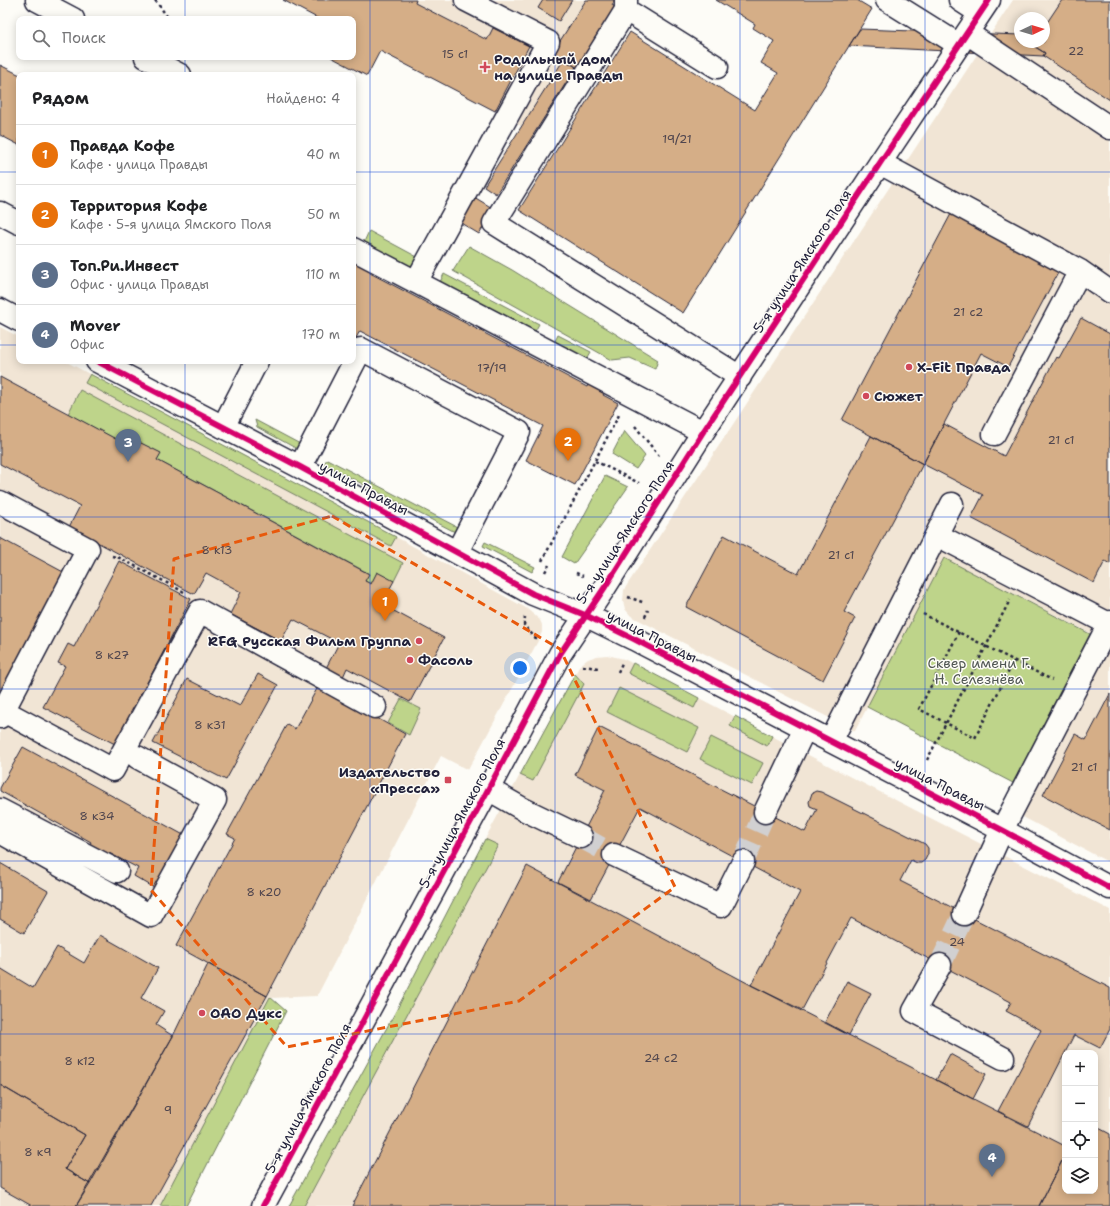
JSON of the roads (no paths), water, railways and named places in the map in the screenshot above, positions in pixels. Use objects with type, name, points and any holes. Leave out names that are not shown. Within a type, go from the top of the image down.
[{"type":"street","points":[[37,0],[67,16]]},
{"type":"street","points":[[416,282],[548,42],[466,0]]},
{"type":"street","points":[[887,0],[963,39],[1110,128]]},
{"type":"street","points":[[960,0],[985,7]]},
{"type":"street","points":[[717,67],[626,5],[494,223],[740,377]]},
{"type":"street","name":"5-я улица Ямского Поля","points":[[263,1206],[560,654],[703,432],[880,163],[985,7]]},
{"type":"street","points":[[152,60],[174,72]]},
{"type":"street","points":[[880,163],[1080,271],[1110,292]]},
{"type":"street","points":[[0,213],[16,221]]},
{"type":"street","points":[[356,250],[626,401],[703,432]]},
{"type":"street","points":[[994,434],[1080,271]]},
{"type":"street","points":[[0,310],[16,318]]},
{"type":"street","points":[[356,359],[361,349],[519,432],[457,552]]},
{"type":"street","name":"улица Правды","points":[[111,364],[125,367],[223,427],[300,467],[533,594],[634,639],[1002,830],[1110,888]]},
{"type":"street","points":[[223,427],[255,364]]},
{"type":"street","points":[[300,467],[353,364]]},
{"type":"street","points":[[0,502],[88,549],[1,712],[113,770],[200,611],[375,707]]},
{"type":"street","points":[[831,741],[952,504]]},
{"type":"street","points":[[937,535],[1110,623],[1002,830],[964,914]]},
{"type":"street","points":[[765,812],[805,728]]},
{"type":"street","points":[[0,832],[151,916],[215,800],[137,757]]},
{"type":"street","points":[[488,790],[523,810],[581,837]]},
{"type":"street","points":[[0,810],[117,871]]},
{"type":"street","points":[[614,855],[721,906],[743,862]]},
{"type":"street","points":[[940,965],[914,1011],[1003,1058]]},
{"type":"tunnel","points":[[743,862],[765,812]]},
{"type":"tunnel","points":[[581,837],[614,855]]},
{"type":"tunnel","points":[[940,965],[964,914]]},
{"type":"place","name":"Родильный дом на улице Правды","points":[[485,67]]},
{"type":"place","name":"X-Fit Правда","points":[[909,367]]},
{"type":"place","name":"Сюжет","points":[[866,396]]},
{"type":"place","name":"Территория Кофе","points":[[568,461]]},
{"type":"place","name":"Топ.Ри.Инвест","points":[[128,462]]},
{"type":"place","name":"Правда Кофе","points":[[385,621]]},
{"type":"place","name":"RFG Русская Фильм Группа","points":[[419,641]]},
{"type":"place","name":"Фасоль","points":[[410,660]]},
{"type":"place","name":"Издательство «Пресса»","points":[[448,780]]},
{"type":"place","name":"OAO Дукс","points":[[202,1013]]},
{"type":"place","name":"Mover","points":[[992,1177]]},
{"type":"park label","name":"Сквер имени Г. Н. Селезнёва","points":[[979,672]]}]
